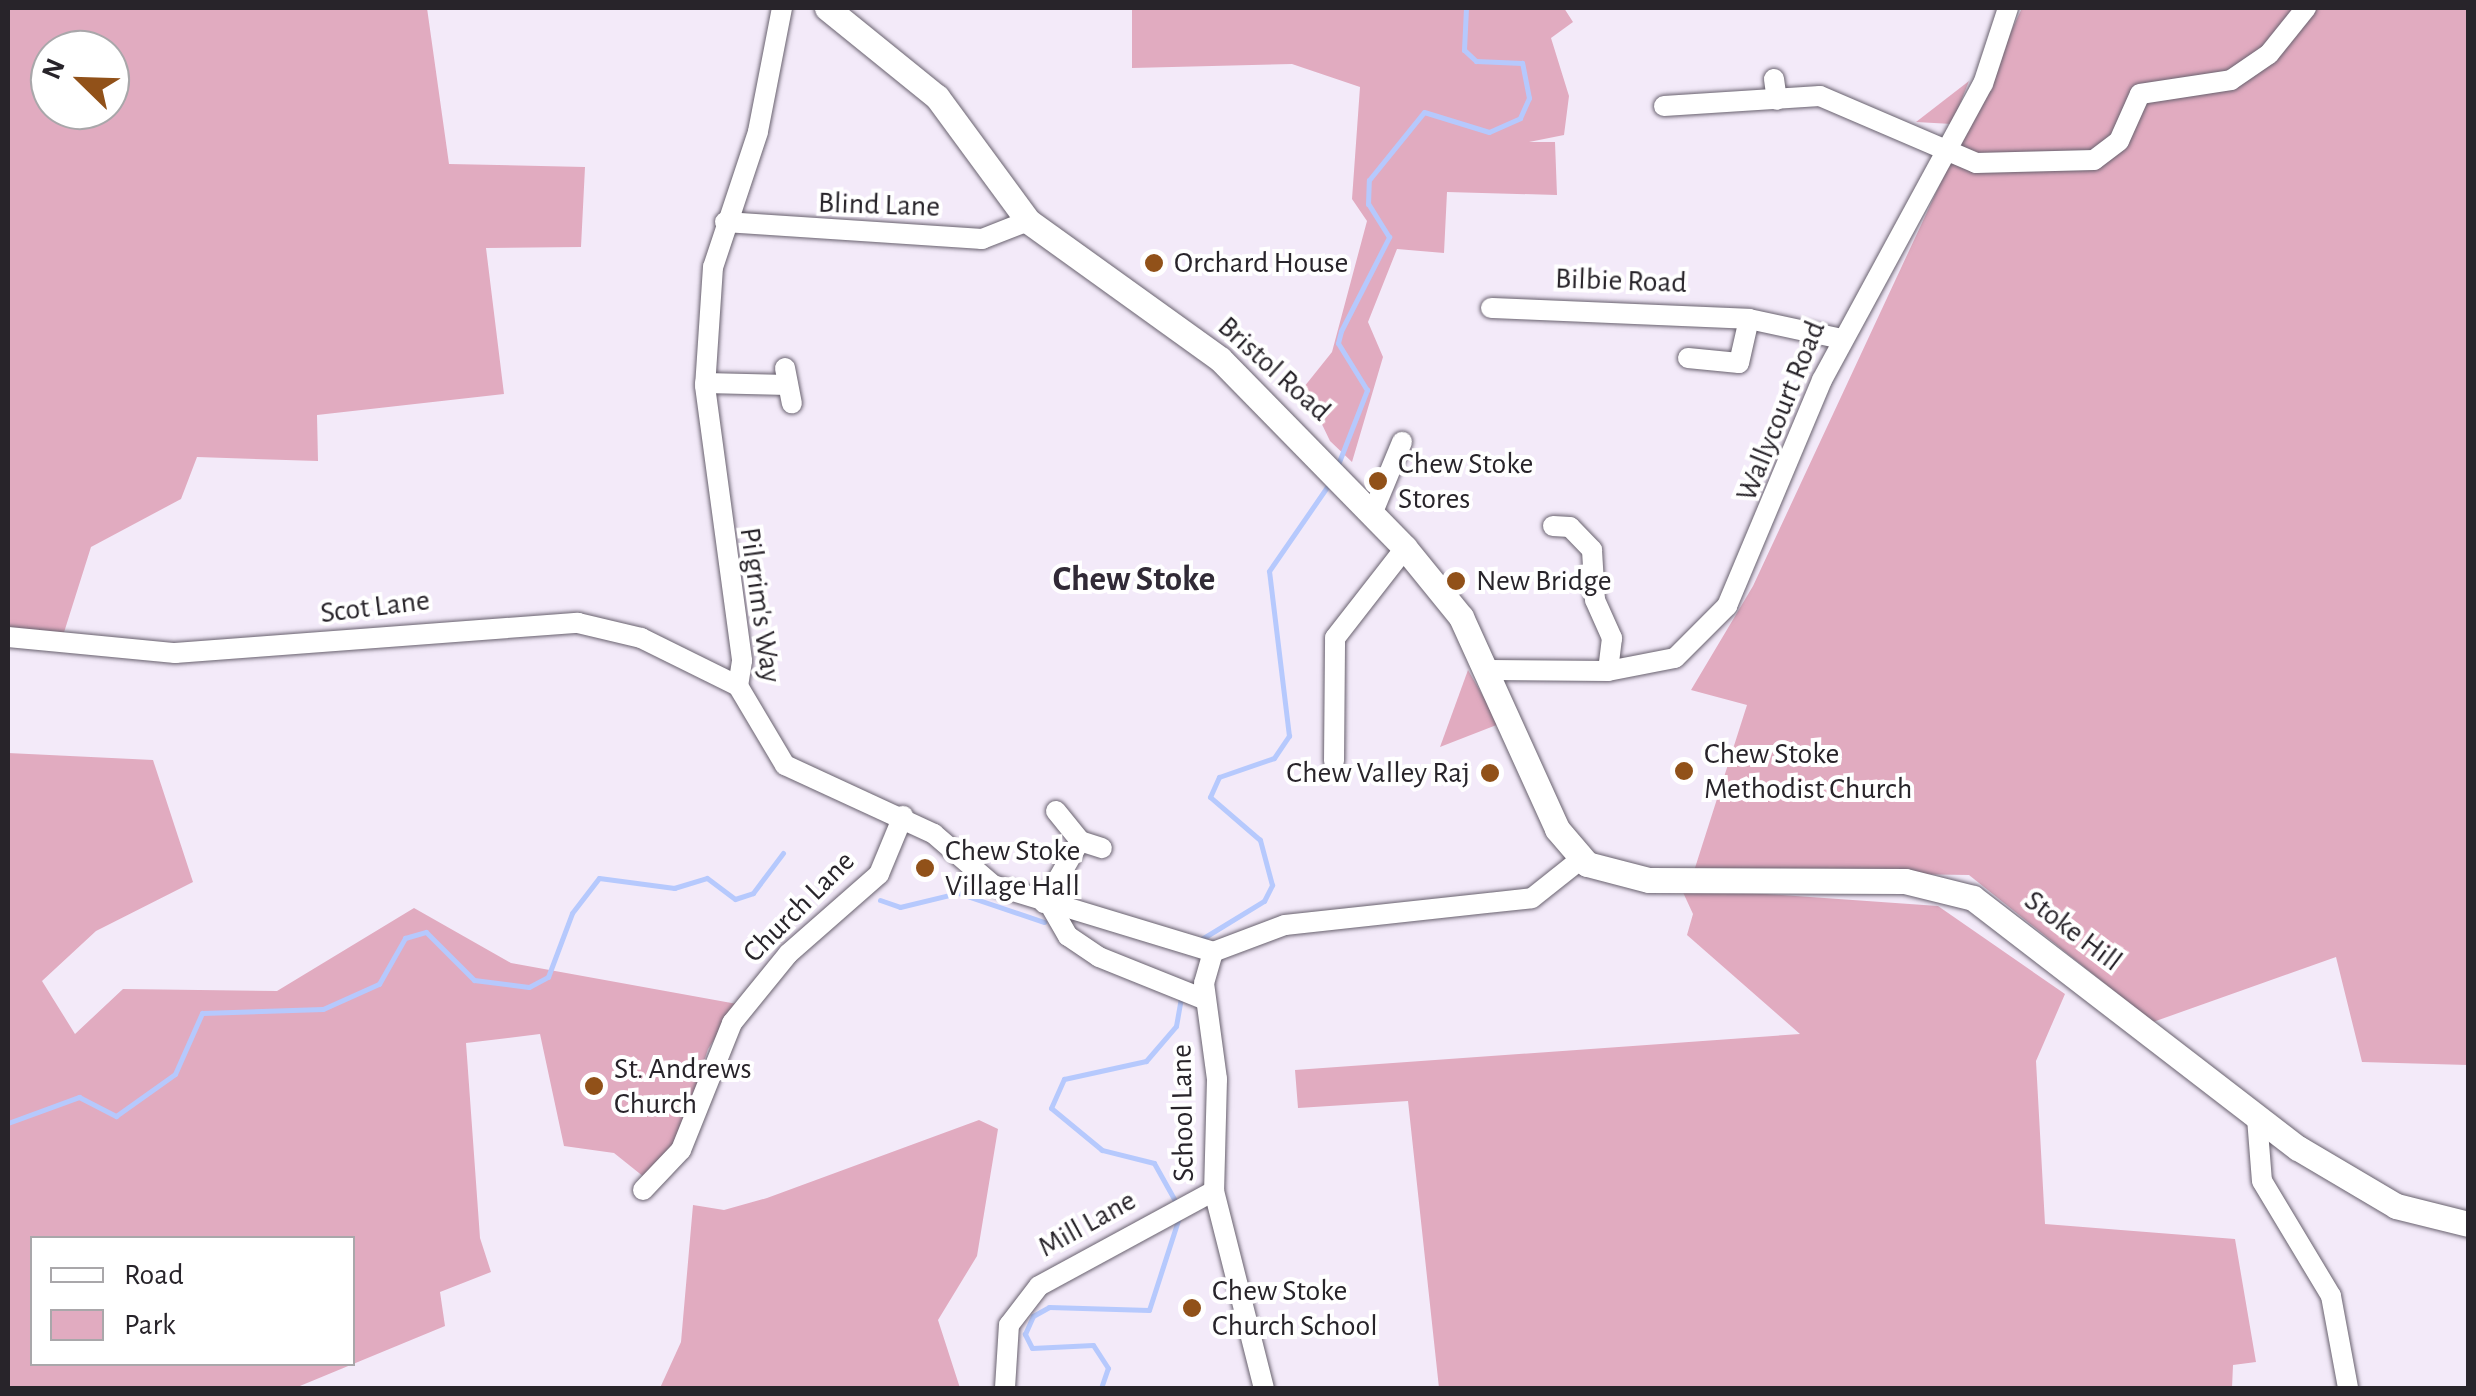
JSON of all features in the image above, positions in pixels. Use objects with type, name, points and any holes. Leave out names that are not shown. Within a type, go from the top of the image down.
[{"type":"main road","name":"Bristol Road","points":[[827,8],[937,97],[1028,222],[1220,359],[1335,471],[1405,548],[1491,670],[1558,829],[1581,859]]},
{"type":"main road","name":"Stoke Hill","points":[[1581,859],[1649,880],[1850,878],[1951,889],[2032,938],[2257,1118],[2396,1206],[2468,1224]]},
{"type":"street","name":"Pilgrim's Way","points":[[782,8],[758,132],[725,222],[706,304],[705,383],[742,661],[738,686],[786,765],[903,816],[994,885],[1210,951]]},
{"type":"street","name":"Wallycourt Road","points":[[1491,670],[1608,671],[1675,658],[1728,606],[1842,339],[1949,150],[2008,8]]},
{"type":"street","points":[[1664,106],[1775,90],[1836,99],[1976,164],[2094,160],[2118,141],[2140,94],[2231,80],[2269,54],[2306,8]]},
{"type":"street","name":"Blind Lane","points":[[725,222],[982,239],[1028,222]]},
{"type":"street","name":"Bilbie Road","points":[[1491,308],[1748,318],[1842,339]]},
{"type":"street","points":[[1688,358],[1739,363],[1748,318]]},
{"type":"street","points":[[705,383],[788,385]]},
{"type":"street","points":[[1373,512],[1402,442]]},
{"type":"street","points":[[1554,526],[1570,526],[1592,550],[1595,600],[1612,638],[1608,671]]},
{"type":"street","points":[[1334,761],[1341,688],[1337,633],[1405,548]]},
{"type":"street","name":"Scot Lane","points":[[8,637],[174,653],[578,623],[641,638],[738,686]]},
{"type":"street","points":[[1056,811],[1080,841],[1102,848]]},
{"type":"street","name":"Church Lane","points":[[642,1190],[681,1150],[732,1023],[788,954],[878,874],[903,816]]},
{"type":"street","points":[[1080,841],[1047,904],[1068,936],[1189,996]]},
{"type":"street","points":[[1210,951],[1285,925],[1532,898],[1581,859]]},
{"type":"street","name":"School Lane","points":[[1210,951],[1189,996],[1217,1080],[1214,1191],[1264,1388]]},
{"type":"street","points":[[2257,1118],[2262,1181],[2331,1296],[2348,1388]]},
{"type":"street","name":"Mill Lane","points":[[1006,1388],[1008,1325],[1039,1286],[1074,1260],[1214,1191]]},
{"type":"green space","points":[[8,8],[427,8],[449,164],[585,167],[581,247],[486,248],[504,394],[317,415],[318,461],[197,457],[181,499],[91,547],[60,645],[8,637]]},
{"type":"green space","points":[[1132,8],[1564,8],[1573,22],[1551,38],[1569,96],[1564,135],[1529,142],[1555,142],[1557,195],[1447,192],[1444,253],[1397,249],[1368,322],[1383,357],[1352,462],[1330,441],[1304,387],[1332,352],[1367,221],[1352,199],[1360,87],[1292,64],[1132,68]]},
{"type":"green space","points":[[2022,8],[2468,8],[2468,1065],[2362,1062],[2336,957],[2153,1022],[1969,875],[1694,871],[1747,705],[1691,690],[1753,586]]},
{"type":"green space","points":[[1969,81],[1952,124],[1916,122]]},
{"type":"green space","points":[[1468,670],[1499,724],[1440,747]]},
{"type":"green space","points":[[8,753],[153,760],[193,882],[96,931],[42,981],[75,1034],[123,989],[277,991],[414,908],[511,963],[737,1004],[708,1049],[678,1142],[644,1177],[614,1153],[564,1146],[540,1034],[466,1043],[480,1238],[491,1272],[440,1292],[445,1326],[355,1363],[355,1236],[30,1236],[30,1366],[348,1366],[295,1388],[8,1388]]},
{"type":"green space","points":[[1681,888],[1938,906],[2065,994],[2036,1061],[2045,1224],[2235,1239],[2256,1362],[2233,1365],[2232,1388],[1439,1388],[1408,1101],[1298,1108],[1295,1070],[1800,1034],[1687,935],[1693,914]]},
{"type":"green space","points":[[979,1120],[998,1129],[977,1256],[938,1320],[960,1388],[660,1388],[681,1342],[693,1205],[724,1210],[767,1198]]},
{"type":"waterway","points":[[1337,467],[1367,390],[1338,343],[1389,237],[1368,204],[1369,180],[1424,112],[1489,132],[1520,118],[1529,98],[1522,63],[1476,61],[1464,50],[1466,8]]},
{"type":"waterway","points":[[1200,940],[1264,901],[1272,885],[1260,840],[1210,797],[1219,777],[1274,758],[1289,736],[1269,571],[1331,481]]},
{"type":"waterway","points":[[8,1123],[79,1097],[116,1116],[175,1074],[202,1013],[323,1009],[379,984],[405,938],[426,932],[474,980],[529,987],[548,977],[572,913],[599,878],[674,888],[707,878],[735,899],[753,893],[783,853]]},
{"type":"waterway","points":[[880,900],[900,907],[958,893],[1044,922]]},
{"type":"waterway","points":[[1178,1206],[1154,1163],[1102,1150],[1051,1108],[1064,1079],[1146,1061],[1176,1026],[1181,998]]},
{"type":"waterway","points":[[1101,1388],[1108,1368],[1093,1345],[1032,1348],[1025,1334],[1033,1316],[1049,1307],[1149,1310],[1179,1217]]},
{"type":"place","name":"Orchard House","points":[[1154,263]]},
{"type":"place","name":"Chew Stoke Stores","points":[[1378,481]]},
{"type":"place","name":"New Bridge","points":[[1456,581]]},
{"type":"place","name":"Chew Stoke Methodist Church","points":[[1684,771]]},
{"type":"place","name":"Chew Valley Raj","points":[[1490,773]]},
{"type":"place","name":"Chew Stoke Village Hall","points":[[925,868]]},
{"type":"place","name":"St. Andrews Church","points":[[594,1086]]},
{"type":"place","name":"Chew Stoke Church School","points":[[1192,1308]]},
{"type":"district","name":"Chew Stoke","points":[[1134,580]]}]
